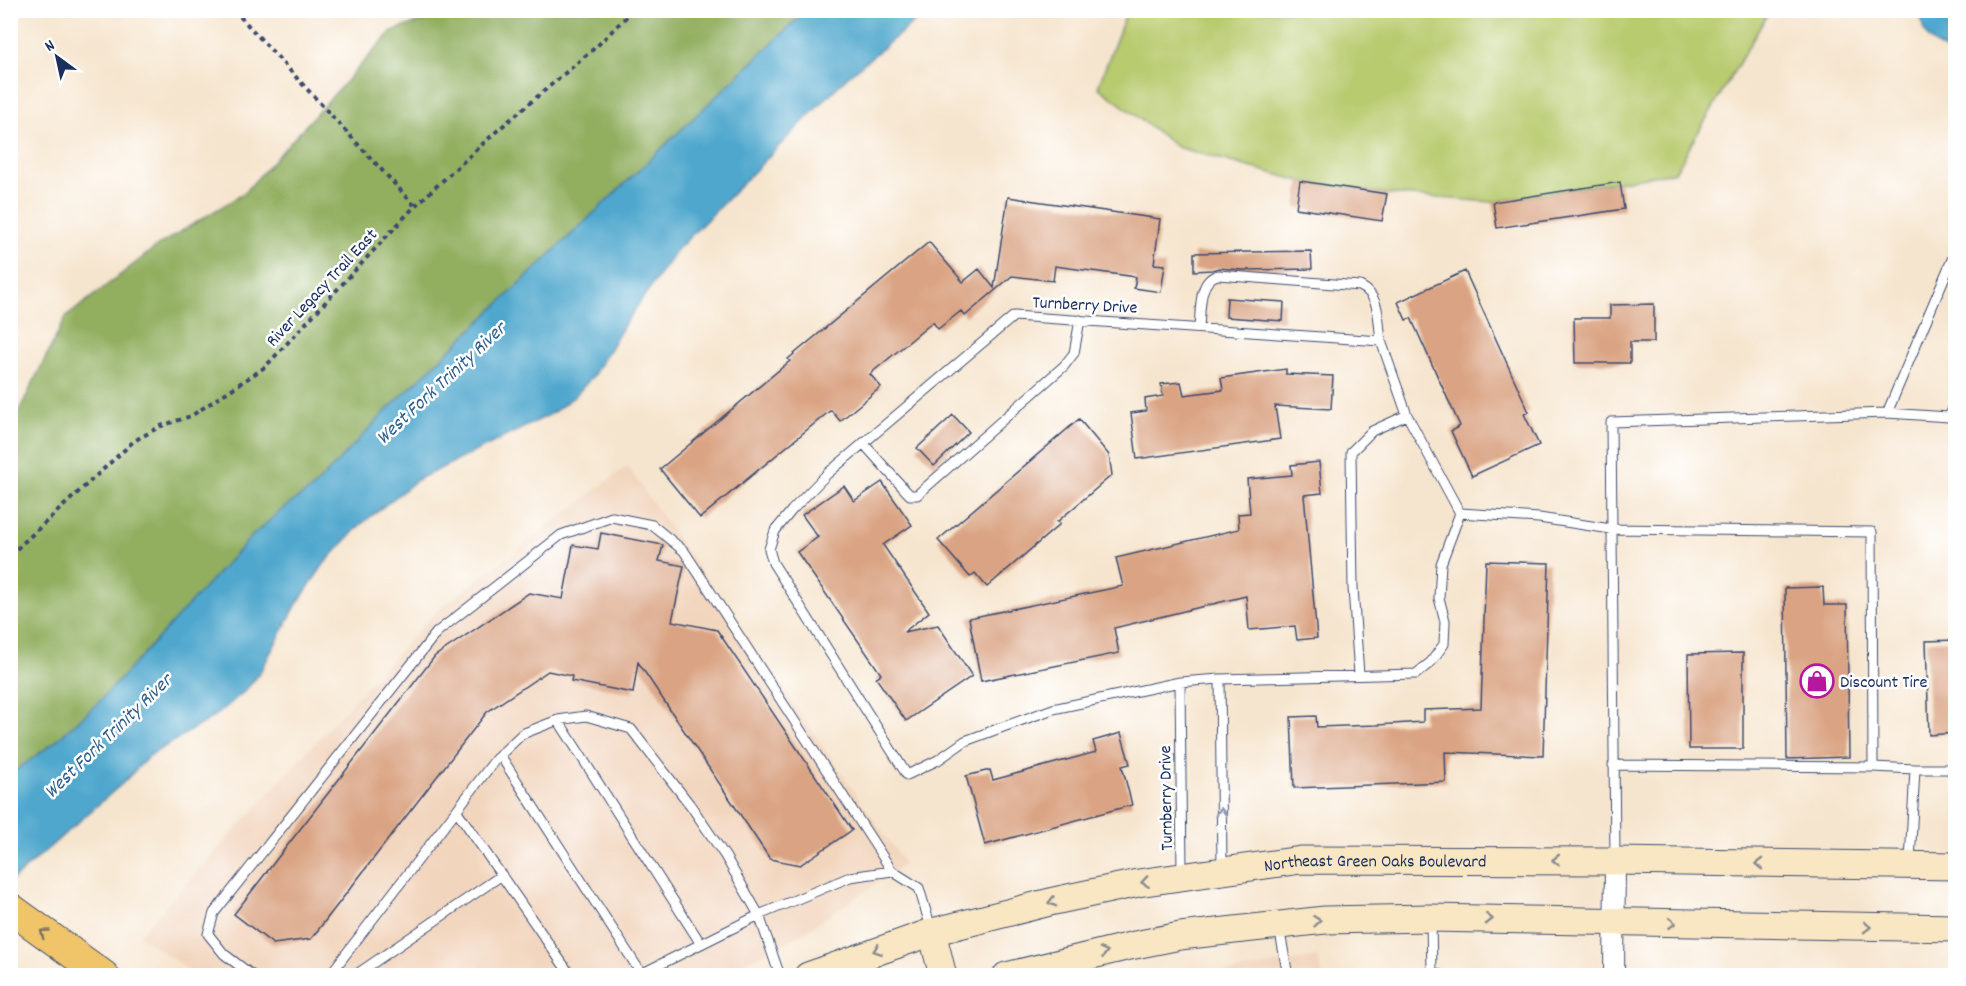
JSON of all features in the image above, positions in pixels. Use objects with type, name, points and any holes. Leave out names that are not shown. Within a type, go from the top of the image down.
[{"type":"main road","name":"Northeast Green Oaks Boulevard","points":[[808,975],[932,932],[1097,891],[1301,860],[1615,861],[1956,866]]},
{"type":"main road","points":[[10,908],[104,975]]},
{"type":"main road","points":[[1006,975],[1170,938],[1325,920],[1430,918],[1956,928]]},
{"type":"main road","points":[[932,932],[943,975]]},
{"type":"street","points":[[1614,975],[1615,861]]},
{"type":"lane","points":[[1887,413],[1956,250]]},
{"type":"lane","points":[[1199,327],[1204,287],[1209,279],[1218,275],[1360,286],[1367,289],[1375,298],[1381,341],[1407,415],[1460,513],[1539,518],[1611,529],[1872,532],[1874,767]]},
{"type":"lane","name":"Turnberry Drive","points":[[1381,341],[1014,316],[827,474],[775,531],[768,549],[773,563],[907,776],[938,760],[964,741],[1003,727],[1053,710],[1180,681],[1220,678],[1416,674],[1431,662],[1444,644],[1445,621],[1439,598],[1441,564],[1460,513]]},
{"type":"lane","points":[[863,443],[910,495],[917,495],[1064,366],[1074,353],[1080,320]]},
{"type":"lane","points":[[1615,861],[1611,422],[1887,413],[1949,417],[1956,403]]},
{"type":"lane","points":[[1359,675],[1353,588],[1352,452],[1372,431],[1407,415]]},
{"type":"lane","points":[[253,975],[224,954],[208,934],[214,913],[221,904],[437,632],[561,535],[612,517],[652,525],[684,552],[892,871],[919,888],[932,932]]},
{"type":"lane","points":[[1220,678],[1222,871]]},
{"type":"lane","name":"Turnberry Drive","points":[[1180,681],[1182,877]]},
{"type":"lane","points":[[329,975],[500,755],[522,734],[558,720],[586,716],[631,729],[712,836],[759,915],[780,975]]},
{"type":"lane","points":[[558,720],[701,944]]},
{"type":"lane","points":[[500,755],[639,974],[759,915],[850,876],[892,871]]},
{"type":"lane","points":[[1613,765],[1956,769]]},
{"type":"lane","points":[[1910,867],[1915,769]]},
{"type":"lane","points":[[457,810],[571,975]]},
{"type":"lane","points":[[354,975],[502,875]]},
{"type":"lane","points":[[1430,918],[1432,972]]},
{"type":"lane","points":[[1279,925],[1288,975]]},
{"type":"lane","points":[[1408,975],[1432,972],[1443,975]]},
{"type":"path","points":[[234,10],[415,206]]},
{"type":"path","name":"River Legacy Trail East","points":[[10,555],[134,441],[161,426],[191,416],[265,367],[415,206],[498,130],[597,46],[633,10]]},
{"type":"shaded area","points":[[627,466],[905,864],[797,937],[719,975],[195,975],[139,935],[433,614]]},
{"type":"shaded area","points":[[1317,957],[1323,975],[1206,976]]},
{"type":"green space","points":[[457,10],[806,11],[387,410],[313,488],[285,507],[253,535],[101,700],[55,742],[11,774],[10,429],[66,317],[160,244],[243,194],[392,31]]},
{"type":"green space","points":[[1770,10],[1675,172],[1493,202],[1387,194],[1300,181],[1177,147],[1098,87],[1127,11]]},
{"type":"water","name":"West Fork Trinity River","points":[[806,11],[928,11],[847,77],[676,251],[626,322],[593,376],[575,396],[551,414],[417,480],[360,525],[324,564],[297,604],[259,674],[246,690],[218,714],[149,756],[124,782],[11,881],[11,774],[55,742],[101,700],[253,535],[285,507],[313,488],[387,410]]},
{"type":"water","points":[[1921,11],[1955,11],[1955,56],[1934,44],[1926,35]]},
{"type":"building","points":[[1300,181],[1387,194],[1382,221],[1296,208]]},
{"type":"building","points":[[1620,182],[1624,209],[1497,228],[1493,202]]},
{"type":"building","points":[[1008,197],[1160,219],[1154,264],[1165,265],[1161,292],[1134,288],[1136,277],[1055,266],[1053,281],[1012,276],[965,316],[961,311],[938,329],[933,322],[870,374],[881,387],[840,421],[831,410],[700,518],[660,469],[929,242],[963,282],[979,269],[994,288]]},
{"type":"building","points":[[1311,251],[1312,269],[1219,268],[1194,271],[1194,253]]},
{"type":"building","points":[[1465,271],[1529,412],[1524,414],[1539,445],[1472,476],[1451,431],[1460,426],[1411,318],[1406,320],[1398,302]]},
{"type":"building","points":[[1227,298],[1284,302],[1283,321],[1226,317]]},
{"type":"building","points":[[1654,304],[1654,342],[1630,342],[1630,363],[1575,363],[1574,318],[1610,318],[1610,305]]},
{"type":"building","points":[[1286,369],[1286,374],[1333,376],[1331,409],[1275,406],[1280,439],[1137,459],[1131,413],[1146,411],[1145,399],[1163,396],[1161,384],[1181,382],[1184,395],[1223,390],[1221,378]]},
{"type":"building","points":[[953,415],[969,432],[934,466],[917,448]]},
{"type":"building","points":[[1079,419],[1109,455],[1112,475],[987,587],[975,573],[970,577],[938,540]]},
{"type":"building","points":[[1319,462],[1322,493],[1304,495],[1317,638],[1297,640],[1295,626],[1249,630],[1246,596],[1114,628],[1119,653],[981,681],[969,618],[1123,586],[1116,558],[1239,529],[1238,514],[1250,513],[1247,479],[1292,475],[1291,465]]},
{"type":"building","points":[[882,482],[912,525],[883,545],[929,612],[904,632],[938,625],[972,676],[906,721],[876,678],[881,674],[797,552],[818,537],[802,515],[844,486],[854,501]]},
{"type":"building","points":[[601,533],[663,545],[659,561],[684,566],[672,621],[717,630],[852,830],[800,865],[770,859],[638,662],[633,693],[571,681],[572,676],[548,671],[487,712],[311,939],[273,944],[234,914],[435,656],[529,593],[563,599],[573,545],[598,549]]},
{"type":"building","points":[[1486,561],[1549,563],[1543,756],[1445,752],[1446,782],[1294,788],[1291,717],[1316,716],[1317,727],[1377,725],[1423,722],[1423,710],[1481,708]]},
{"type":"building","name":"Discount Tire","points":[[1823,587],[1824,605],[1847,605],[1849,757],[1787,759],[1785,588]]},
{"type":"building","points":[[1956,640],[1956,733],[1929,735],[1926,641]]},
{"type":"building","points":[[1743,653],[1743,749],[1689,749],[1688,654]]},
{"type":"building","points":[[1121,733],[1130,764],[1122,766],[1132,805],[985,845],[966,776],[990,770],[993,780],[1096,752],[1093,741]]},
{"type":"place","name":"Discount Tire","points":[[1817,681]]}]
